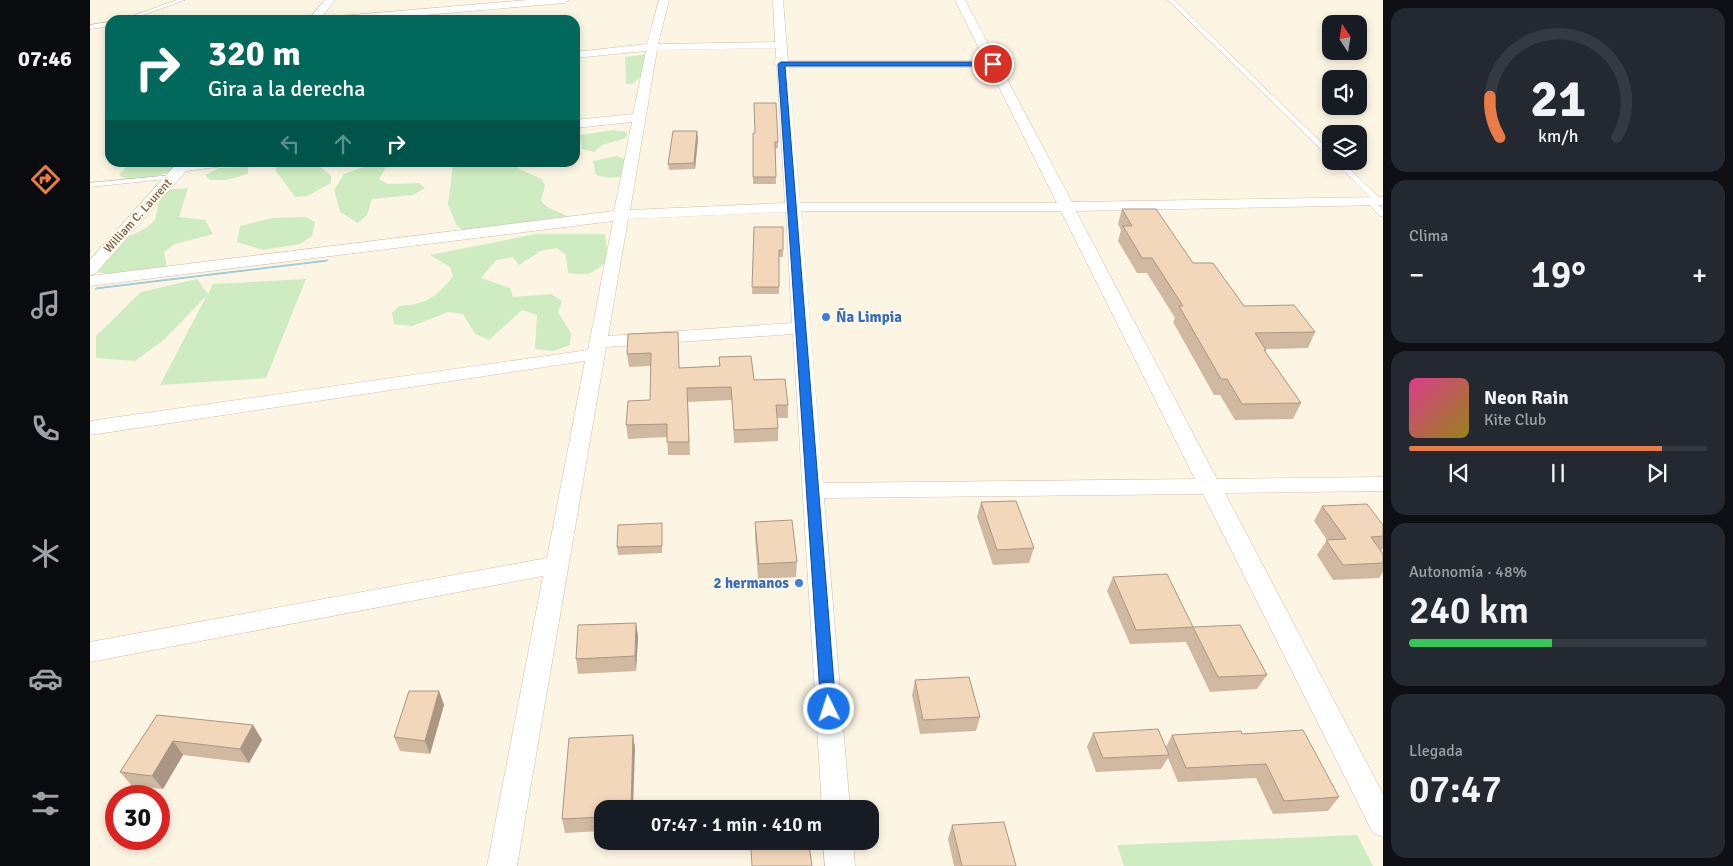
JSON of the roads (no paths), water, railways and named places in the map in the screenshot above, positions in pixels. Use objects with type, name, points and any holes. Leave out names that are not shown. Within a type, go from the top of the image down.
[{"type":"street","points":[[317,15],[330,0]]},
{"type":"street","points":[[388,15],[564,0]]},
{"type":"street","points":[[502,866],[652,47],[664,0]]},
{"type":"street","points":[[778,0],[780,55],[835,800]]},
{"type":"street","points":[[960,0],[1383,823]]},
{"type":"street","points":[[580,54],[652,47],[780,55],[993,64]]},
{"type":"street","points":[[580,123],[640,117]]},
{"type":"street","points":[[180,169],[193,167]]},
{"type":"street","name":"William C. Laurent","points":[[90,270],[180,169]]},
{"type":"street","points":[[90,281],[621,215],[792,207],[1379,205]]},
{"type":"street","points":[[90,428],[597,348],[801,328]]},
{"type":"street","points":[[813,491],[1383,484]]},
{"type":"street","points":[[90,652],[557,565]]},
{"type":"street","points":[[839,850],[840,866]]},
{"type":"lane","points":[[138,15],[182,0]]},
{"type":"lane","points":[[1171,0],[1322,147]]},
{"type":"lane","points":[[90,27],[105,25]]},
{"type":"lane","points":[[90,185],[180,169]]},
{"type":"lane","points":[[1346,170],[1379,205]]},
{"type":"water","points":[[327,261],[95,289],[96,288]]},
{"type":"place","name":"Ña Limpia","points":[[826,317]]},
{"type":"place","name":"2 hermanos","points":[[799,583]]}]
